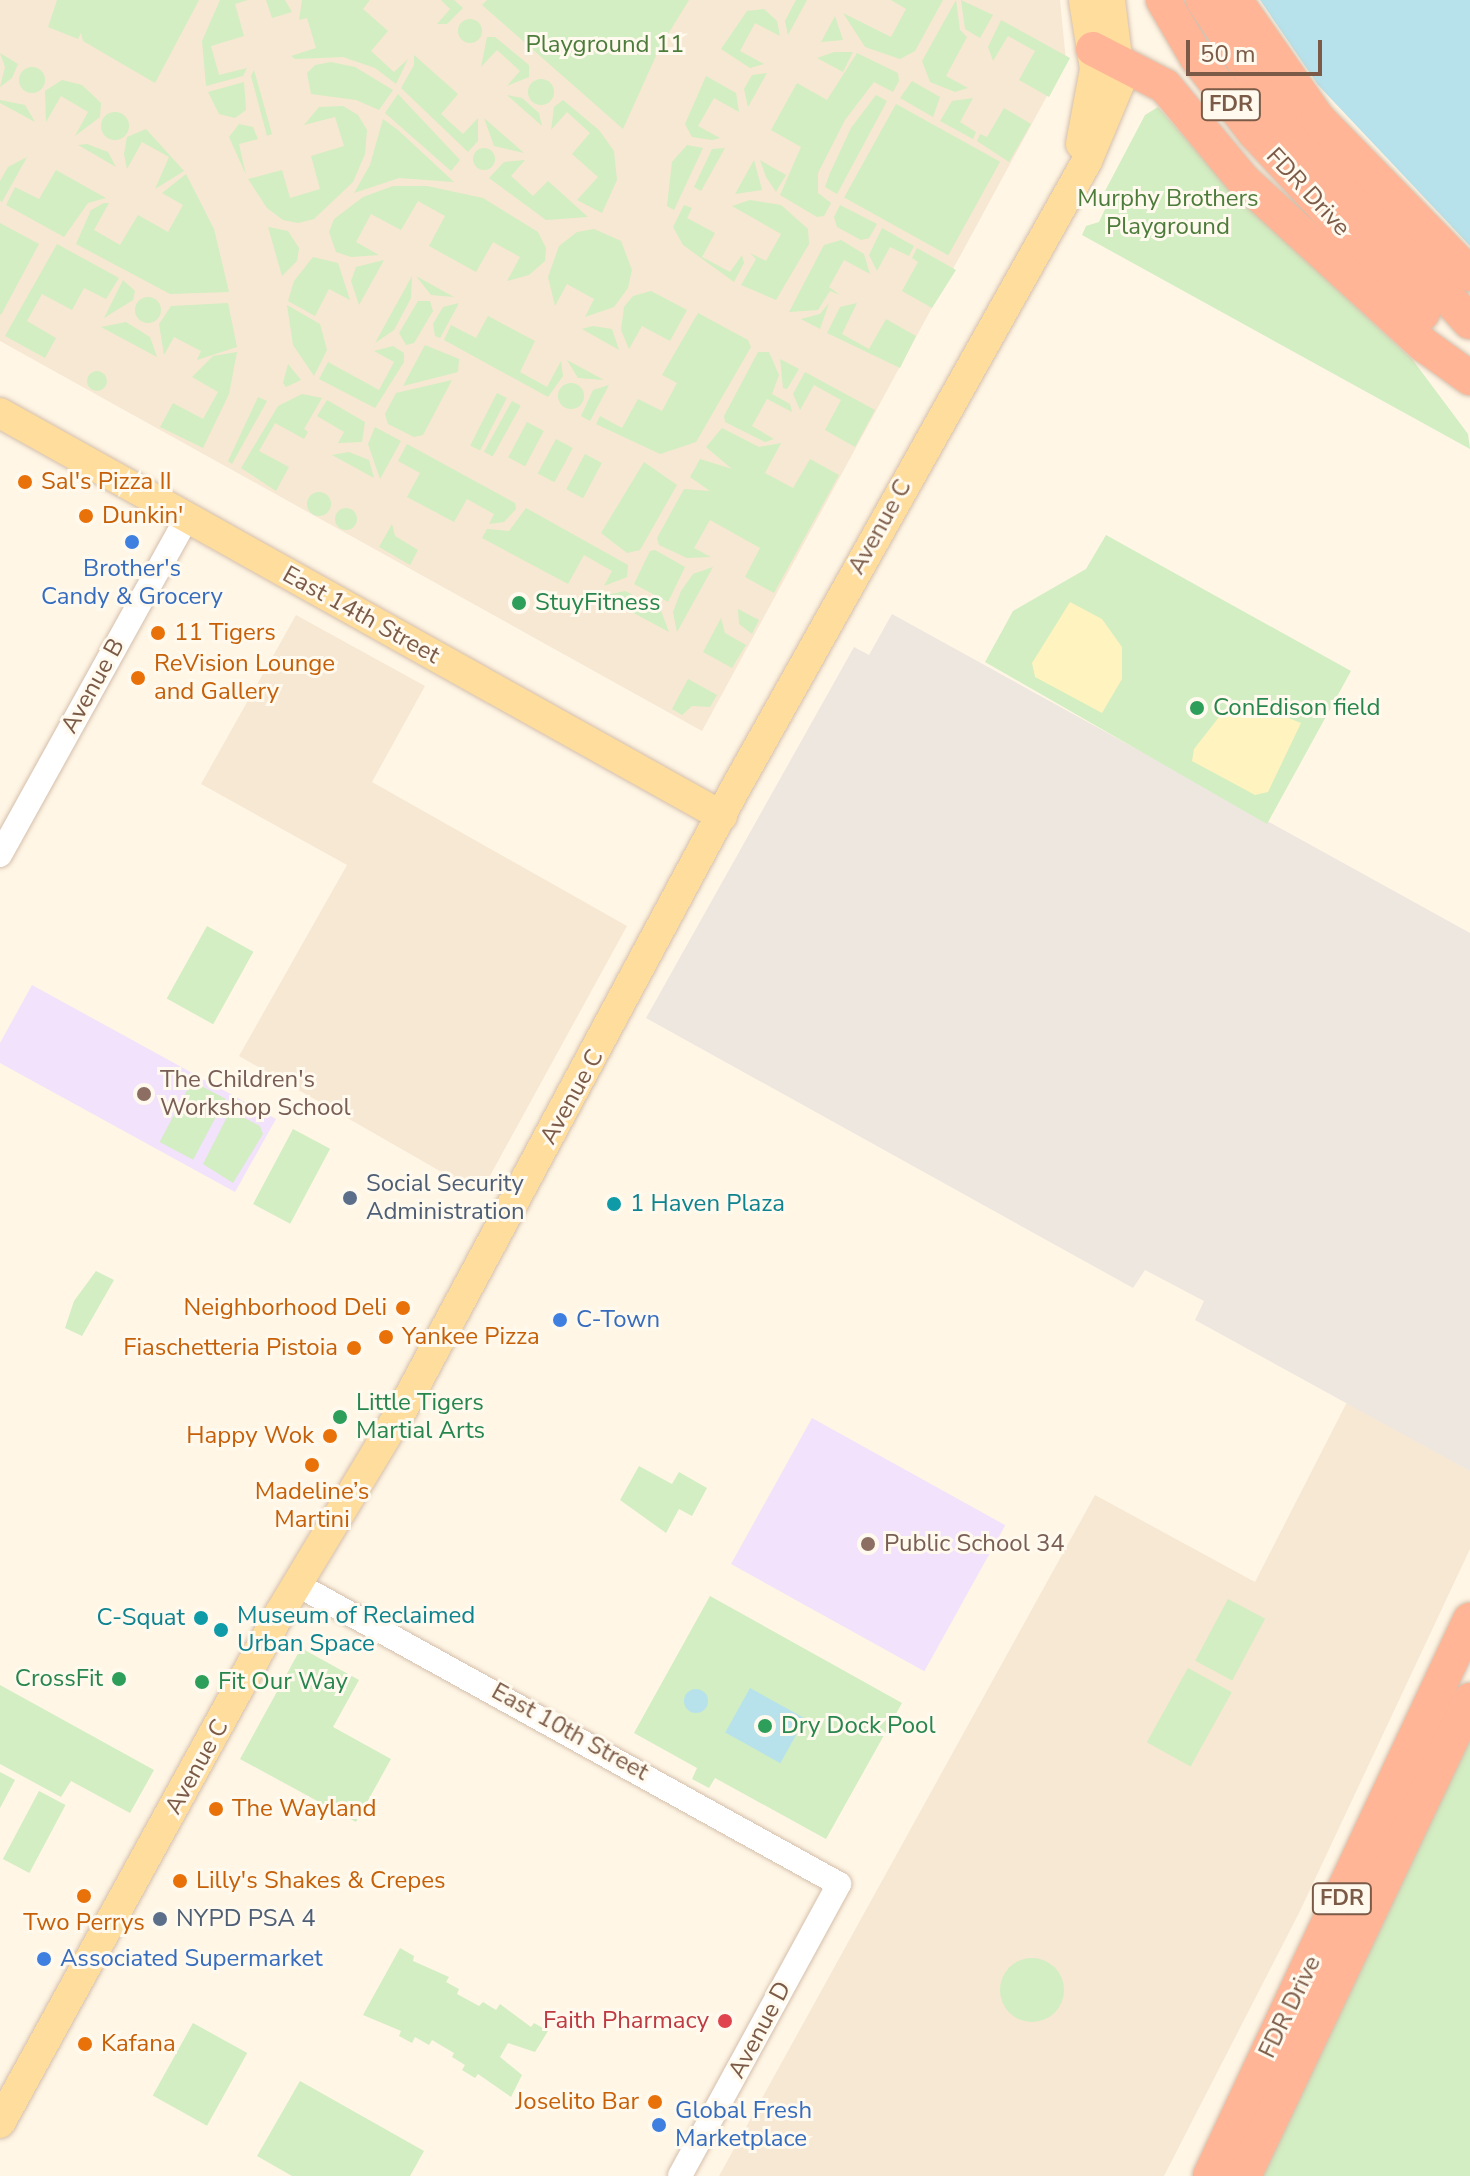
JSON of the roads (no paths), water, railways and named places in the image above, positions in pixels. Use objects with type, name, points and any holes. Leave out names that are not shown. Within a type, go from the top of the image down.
[{"type":"highway","name":"FDR Drive","points":[[1163,0],[1225,98],[1470,322]]},
{"type":"highway","name":"FDR Drive","points":[[1203,0],[1325,188],[1470,370]]},
{"type":"highway","points":[[1235,0],[1318,119],[1470,274]]},
{"type":"highway","points":[[1107,55],[1165,86],[1243,180],[1424,345],[1470,378]]},
{"type":"highway","name":"FDR Drive","points":[[1210,2176],[1470,1620]]},
{"type":"highway","name":"FDR Drive","points":[[1244,2176],[1470,1700]]},
{"type":"main road","name":"Avenue C","points":[[0,2123],[298,1585],[402,1410],[722,816],[1104,125],[1120,82],[1084,0]]},
{"type":"main road","name":"Avenue C","points":[[1107,55],[1110,0]]},
{"type":"main road","name":"East 14th Street","points":[[0,413],[722,816]]},
{"type":"street","name":"Avenue B","points":[[0,855],[187,517]]},
{"type":"street","name":"East 10th Street","points":[[298,1585],[839,1884]]},
{"type":"street","name":"Avenue D","points":[[680,2176],[839,1884]]},
{"type":"water","points":[[1260,0],[1470,0],[1470,246],[1318,85]]},
{"type":"water","name":"Dry Dock Pool","points":[[750,1688],[805,1719],[780,1763],[725,1733]]},
{"type":"water","points":[[696,1689],[705,1692],[708,1701],[705,1710],[696,1713],[687,1710],[684,1701],[687,1692]]},
{"type":"place","name":"Sal's Pizza II","points":[[25,482]]},
{"type":"place","name":"Dunkin'","points":[[86,516]]},
{"type":"place","name":"Brother's Candy & Grocery","points":[[132,542]]},
{"type":"place","name":"StuyFitness","points":[[519,603]]},
{"type":"place","name":"11 Tigers","points":[[158,633]]},
{"type":"place","name":"ReVision Lounge and Gallery","points":[[138,678]]},
{"type":"place","name":"ConEdison field","points":[[1197,708]]},
{"type":"place","name":"The Children's Workshop School","points":[[144,1094]]},
{"type":"place","name":"Social Security Administration","points":[[350,1198]]},
{"type":"place","name":"1 Haven Plaza","points":[[614,1204]]},
{"type":"place","name":"Neighborhood Deli","points":[[403,1308]]},
{"type":"place","name":"C-Town","points":[[560,1320]]},
{"type":"place","name":"Yankee Pizza","points":[[386,1337]]},
{"type":"place","name":"Fiaschetteria Pistoia","points":[[354,1348]]},
{"type":"place","name":"Little Tigers Martial Arts","points":[[340,1417]]},
{"type":"place","name":"Happy Wok","points":[[330,1436]]},
{"type":"place","name":"Madeline’s Martini","points":[[312,1465]]},
{"type":"place","name":"Public School 34","points":[[868,1544]]},
{"type":"place","name":"C-Squat","points":[[201,1618]]},
{"type":"place","name":"Museum of Reclaimed Urban Space","points":[[221,1630]]},
{"type":"place","name":"CrossFit","points":[[119,1679]]},
{"type":"place","name":"Fit Our Way","points":[[202,1682]]},
{"type":"place","name":"Dry Dock Pool","points":[[765,1726]]},
{"type":"place","name":"The Wayland","points":[[216,1809]]},
{"type":"place","name":"Lilly's Shakes & Crepes","points":[[180,1881]]},
{"type":"place","name":"Two Perrys","points":[[84,1896]]},
{"type":"place","name":"NYPD PSA 4","points":[[160,1919]]},
{"type":"place","name":"Associated Supermarket","points":[[44,1959]]},
{"type":"place","name":"Faith Pharmacy","points":[[725,2021]]},
{"type":"place","name":"Kafana","points":[[85,2044]]},
{"type":"place","name":"Joselito Bar","points":[[655,2102]]},
{"type":"place","name":"Global Fresh Marketplace","points":[[659,2125]]},
{"type":"park label","name":"Playground 11","points":[[605,45]]},
{"type":"park label","name":"Murphy Brothers Playground","points":[[1168,213]]}]
